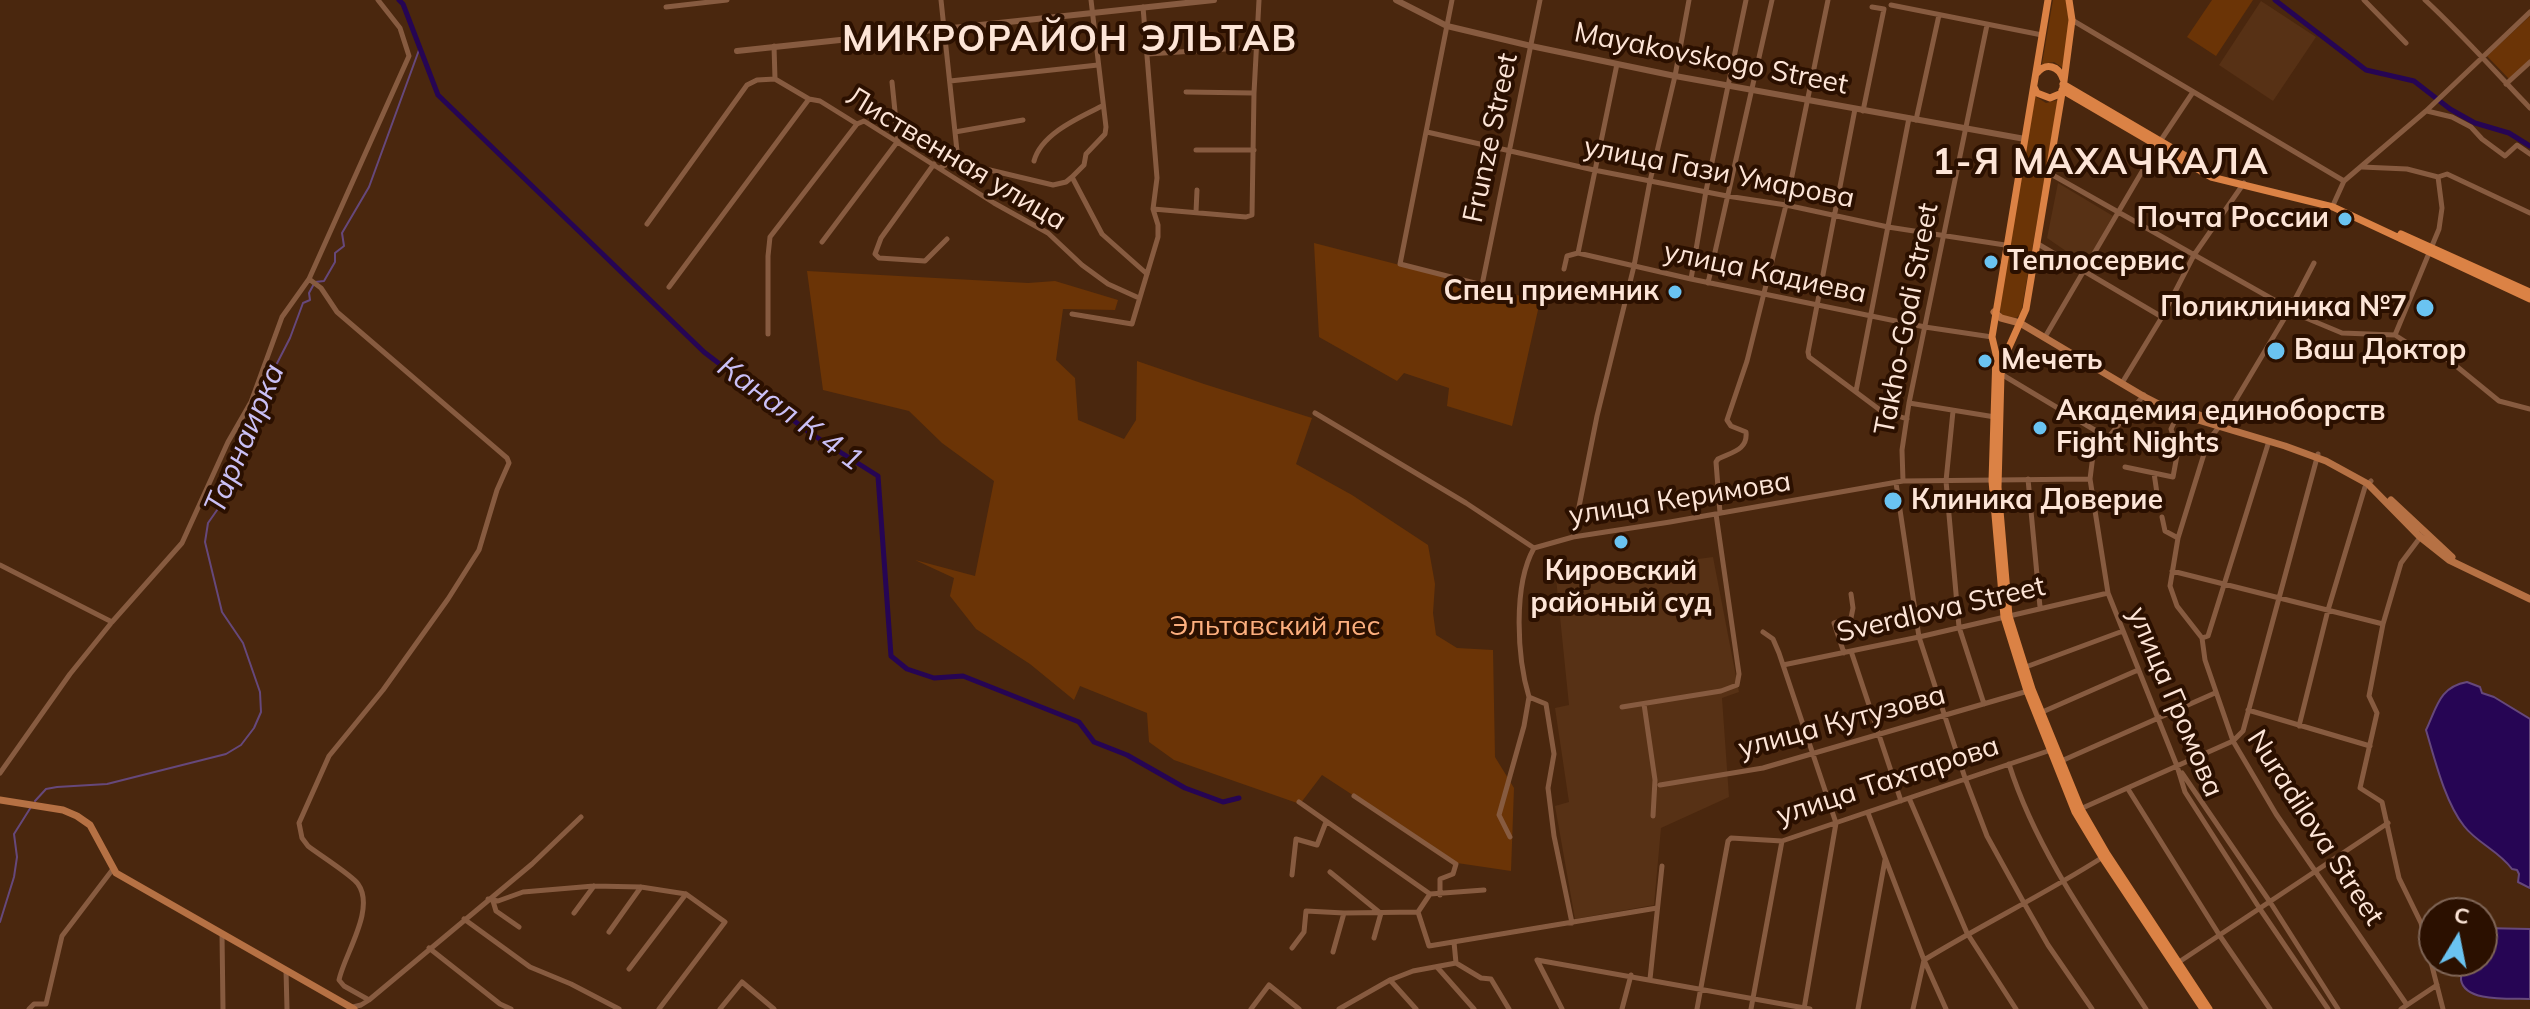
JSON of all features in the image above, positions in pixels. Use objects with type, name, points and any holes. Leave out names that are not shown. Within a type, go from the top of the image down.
[{"type":"main road","points":[[1998,418],[1996,354],[1992,337],[1994,312],[2048,0]]},
{"type":"main road","points":[[2069,0],[2072,20],[2038,244],[2026,309],[2005,356],[2001,374],[1995,481],[2007,616],[2030,690],[2078,810],[2203,1009]]},
{"type":"main road","points":[[2034,87],[2043,97],[2057,97],[2063,87],[2062,74],[2052,66],[2040,69],[2036,74]]},
{"type":"main road","points":[[2063,87],[2211,177],[2334,203],[2530,299]]},
{"type":"main road","points":[[2243,184],[2333,207],[2530,292]]},
{"type":"main road","points":[[1994,312],[2001,318],[2021,322],[2144,395],[2179,411],[2318,456],[2370,482],[2449,560],[2530,597]]},
{"type":"main road","points":[[0,801],[63,810],[77,816],[90,825],[116,873],[353,1008]]},
{"type":"main road","points":[[2176,964],[2209,1009]]},
{"type":"street","points":[[0,773],[70,674],[182,543],[228,442],[251,402],[282,317],[309,279],[409,56],[400,28],[378,0]]},
{"type":"street","points":[[666,7],[727,0]]},
{"type":"street","points":[[940,168],[952,161],[957,151],[941,0]]},
{"type":"street","points":[[952,161],[1053,185],[1066,182],[1084,165],[1086,154],[1105,134],[1106,127],[1091,0]]},
{"type":"street","points":[[737,51],[1214,0]]},
{"type":"street","points":[[1153,209],[1252,215],[1259,0]]},
{"type":"street","name":"Mayakovskogo Street","points":[[1396,0],[1447,26],[1531,46],[1753,91],[2025,139]]},
{"type":"street","points":[[1452,0],[1400,264],[1506,291]]},
{"type":"street","name":"Frunze Street","points":[[1482,285],[1540,0]]},
{"type":"street","points":[[1691,279],[1746,0]]},
{"type":"street","points":[[1708,283],[1772,0]]},
{"type":"street","points":[[1622,707],[1733,688],[1739,681],[1718,514],[1716,462],[1747,442],[1746,432],[1731,426],[1727,420],[1747,361],[1786,205],[1828,0]]},
{"type":"street","points":[[2364,0],[2406,43]]},
{"type":"street","points":[[2425,0],[2450,22],[2480,58],[2530,108]]},
{"type":"street","points":[[1573,537],[1597,416],[1634,266],[1675,76],[1687,1]]},
{"type":"street","points":[[1891,5],[2042,35]]},
{"type":"street","points":[[1072,314],[1132,324],[1158,237],[1153,209],[1157,178],[1143,7]]},
{"type":"street","points":[[1872,7],[1884,9],[1835,216],[1808,352],[1809,357],[1880,410],[1907,419]]},
{"type":"street","points":[[2334,203],[2344,181],[2426,111],[2530,12]]},
{"type":"street","points":[[1856,391],[1888,227],[1939,15]]},
{"type":"street","points":[[2072,20],[2344,181]]},
{"type":"street","name":"Takho-Godi Street","points":[[1903,481],[1902,450],[1909,403],[1987,25]]},
{"type":"street","points":[[647,224],[747,85],[757,80],[775,79],[774,46]]},
{"type":"street","points":[[1148,54],[1256,47]]},
{"type":"street","points":[[2506,84],[2530,62]]},
{"type":"street","points":[[1564,269],[1567,256],[1578,253],[1617,64]]},
{"type":"street","points":[[950,81],[1098,65]]},
{"type":"street","name":"Лиственная улица","points":[[775,79],[857,124],[864,121],[898,141],[994,203],[1048,233],[1108,284],[1139,298]]},
{"type":"street","points":[[822,242],[898,141],[892,82]]},
{"type":"street","points":[[1186,92],[1254,93]]},
{"type":"street","points":[[2045,337],[2193,92]]},
{"type":"street","points":[[669,287],[809,99]]},
{"type":"street","points":[[1034,161],[1040,145],[1051,136],[1102,106]]},
{"type":"street","points":[[2426,111],[2452,117],[2471,127],[2505,156],[2517,145],[2530,154]]},
{"type":"street","points":[[955,132],[1023,120]]},
{"type":"street","points":[[768,334],[770,237],[857,124]]},
{"type":"street","name":"улица Гази Умарова","points":[[1427,132],[1650,181],[1888,227],[2005,245]]},
{"type":"street","points":[[1196,150],[1254,150]]},
{"type":"street","points":[[934,164],[881,238],[875,254],[879,258],[925,261],[947,239]]},
{"type":"street","points":[[2362,167],[2407,169],[2438,177],[2447,174],[2530,213]]},
{"type":"street","points":[[2049,173],[2290,309],[2342,333],[2395,335],[2412,346],[2450,361],[2499,401],[2530,409]]},
{"type":"street","points":[[1072,177],[1102,234],[1147,274]]},
{"type":"street","points":[[2395,335],[2439,229],[2442,208],[2438,177]]},
{"type":"street","points":[[2122,382],[2162,317],[2194,255],[2243,184]]},
{"type":"street","points":[[1196,212],[1197,190]]},
{"type":"street","points":[[2038,244],[2162,317]]},
{"type":"street","name":"улица Кадиева","points":[[1578,253],[1870,316],[1992,337]]},
{"type":"street","points":[[2314,263],[2221,425],[2208,441],[2178,538],[2172,574],[2226,584],[2383,624]]},
{"type":"street","points":[[309,279],[321,288],[337,312],[457,413],[509,463],[497,490],[479,550],[383,690],[329,756],[299,823],[302,838],[308,846],[359,884],[363,898],[361,918],[339,980],[369,1000]]},
{"type":"street","points":[[2001,374],[2108,438]]},
{"type":"street","name":"улица Громова","points":[[2144,395],[2093,455],[2090,479],[2108,593],[2185,792],[2328,1009]]},
{"type":"street","points":[[1909,403],[1998,418]]},
{"type":"street","points":[[1953,411],[1946,481],[1959,627],[1984,704]]},
{"type":"street","points":[[2125,467],[2173,477],[2178,450],[2171,429],[2179,411]]},
{"type":"street","name":"улица Керимова","points":[[1315,413],[1466,503],[1534,548],[1573,537],[1903,481],[2090,479]]},
{"type":"street","points":[[2202,638],[2208,636],[2226,584],[2269,439]]},
{"type":"street","points":[[2078,810],[2233,741],[2243,731],[2318,456]]},
{"type":"street","points":[[2154,473],[2159,507]]},
{"type":"street","points":[[2028,479],[2040,607]]},
{"type":"street","points":[[2299,726],[2328,610],[2365,487],[2370,482]]},
{"type":"street","points":[[1896,483],[1919,637],[1965,778],[1987,836],[2048,945],[2092,1009]]},
{"type":"street","points":[[2162,517],[2165,531],[2178,538]]},
{"type":"street","points":[[2422,535],[2401,563],[2383,624],[2369,696],[2377,713],[2360,788],[2382,802],[2399,878],[2421,923],[2443,1009]]},
{"type":"street","points":[[1510,837],[1499,815],[1529,697],[1522,663],[1520,617],[1526,562],[1534,548]]},
{"type":"street","points":[[0,565],[112,622]]},
{"type":"street","name":"Nuradilova Street","points":[[2172,574],[2170,586],[2177,606],[2202,638],[2205,660],[2233,741],[2276,814],[2404,1007]]},
{"type":"street","name":"Sverdlova Street","points":[[1783,665],[2108,593]]},
{"type":"street","points":[[1851,594],[1851,618],[1834,623],[1879,733],[1901,801]]},
{"type":"street","points":[[2023,668],[2123,631]]},
{"type":"street","points":[[1562,1009],[1537,960],[1806,1009],[1836,823],[1783,665],[1773,639],[1763,632]]},
{"type":"street","points":[[2039,714],[2138,670]]},
{"type":"street","name":"улица Кутузова","points":[[1660,785],[1763,768],[2030,690]]},
{"type":"street","points":[[2058,762],[2215,693]]},
{"type":"street","points":[[1529,697],[1546,704],[1554,754],[1548,788],[1554,836],[1572,923]]},
{"type":"street","points":[[1644,704],[1655,780],[1653,816]]},
{"type":"street","points":[[2248,710],[2370,746]]},
{"type":"street","name":"улица Тахтарова","points":[[1701,989],[1731,838],[1782,841],[2053,750]]},
{"type":"street","points":[[2009,764],[2019,796],[2063,882],[2146,1009]]},
{"type":"street","points":[[2177,766],[2270,902],[2338,1009]]},
{"type":"street","points":[[2128,789],[2220,936],[2270,1009]]},
{"type":"street","points":[[1354,796],[1456,864],[1453,874],[1440,879],[1440,895]]},
{"type":"street","points":[[1909,798],[1967,933],[2016,1009]]},
{"type":"street","points":[[1299,802],[1430,894],[1484,890]]},
{"type":"street","points":[[1868,813],[1946,1009]]},
{"type":"street","points":[[353,1008],[369,1000],[490,900],[581,817]]},
{"type":"street","points":[[1292,875],[1296,839],[1317,845],[1326,822]]},
{"type":"street","points":[[2176,964],[2388,823]]},
{"type":"street","points":[[1751,1009],[1782,841]]},
{"type":"street","points":[[1913,1009],[1924,960],[2105,856]]},
{"type":"street","points":[[1858,1009],[1885,859]]},
{"type":"street","points":[[1650,979],[1662,866]]},
{"type":"street","points":[[29,1009],[34,1004],[46,1004],[62,936],[113,869]]},
{"type":"street","points":[[1330,872],[1381,913]]},
{"type":"street","points":[[490,900],[523,892],[594,886],[641,887],[686,894],[725,922],[659,1009]]},
{"type":"street","points":[[574,913],[594,886]]},
{"type":"street","points":[[609,932],[641,887]]},
{"type":"street","points":[[629,969],[686,894]]},
{"type":"street","points":[[1418,912],[1430,894]]},
{"type":"street","points":[[490,900],[496,911],[519,927]]},
{"type":"street","points":[[1418,912],[1429,946],[1657,908]]},
{"type":"street","points":[[1292,948],[1304,932],[1306,911],[1418,912]]},
{"type":"street","points":[[1333,952],[1344,913]]},
{"type":"street","points":[[1374,938],[1381,913]]},
{"type":"street","points":[[464,919],[530,967],[619,1009]]},
{"type":"street","points":[[222,934],[223,1009]]},
{"type":"street","points":[[1454,942],[1456,963]]},
{"type":"street","points":[[429,948],[500,1004],[511,1009]]},
{"type":"street","points":[[1339,1009],[1390,980],[1413,971],[1456,963],[1481,978],[1491,979],[1509,1009]]},
{"type":"street","points":[[1437,967],[1474,1009]]},
{"type":"street","points":[[286,969],[287,1009]]},
{"type":"street","points":[[1622,1009],[1631,975]]},
{"type":"street","points":[[1390,980],[1416,1009]]},
{"type":"street","points":[[720,1009],[742,982],[774,1009]]},
{"type":"street","points":[[1251,1009],[1269,985],[1296,1006]]},
{"type":"street","points":[[2404,1007],[2438,985]]},
{"type":"street","points":[[1697,1009],[1701,989]]},
{"type":"street","points":[[1351,1001],[1358,1009]]},
{"type":"street","points":[[1288,1009],[1296,1006]]},
{"type":"shaded area","points":[[2261,1],[2316,37],[2273,101],[2219,65]]},
{"type":"shaded area","points":[[2058,183],[2113,216],[2085,264],[2047,238]]},
{"type":"shaded area","points":[[1713,557],[1739,692],[1722,698],[1729,797],[1661,828],[1654,905],[1575,919],[1555,806],[1569,802],[1555,708],[1569,705],[1556,578]]},
{"type":"shaded area","points":[[2467,682],[2530,719],[2530,888],[2518,882],[2517,870],[2512,869],[2464,826],[2451,805],[2437,767],[2426,730],[2445,693]]},
{"type":"shaded area","points":[[2498,928],[2530,929],[2530,999],[2480,996],[2471,993],[2461,977],[2498,977]]},
{"type":"green space","points":[[2053,0],[2066,0],[2069,21],[2063,68],[2054,62],[2042,64]]},
{"type":"green space","points":[[2212,0],[2253,0],[2216,56],[2187,37]]},
{"type":"green space","points":[[2530,16],[2530,61],[2510,80],[2487,56]]},
{"type":"green space","points":[[2035,96],[2046,103],[2058,100],[2021,314],[2016,318],[2002,315],[1999,309]]},
{"type":"green space","points":[[1314,243],[1540,301],[1512,426],[1447,406],[1449,388],[1404,373],[1397,381],[1319,337]]},
{"type":"green space","name":"Эльтавский лес","points":[[807,271],[1028,283],[1055,281],[1118,300],[1115,310],[1063,309],[1056,360],[1075,378],[1078,420],[1124,439],[1136,420],[1137,361],[1312,418],[1296,464],[1352,495],[1428,545],[1435,584],[1433,613],[1436,635],[1457,648],[1493,650],[1495,757],[1514,788],[1511,871],[1457,863],[1322,775],[1300,804],[1174,760],[1149,742],[1147,713],[1080,686],[1074,700],[1030,664],[976,629],[950,596],[954,578],[915,560],[975,576],[994,481],[942,443],[909,411],[823,390]]},
{"type":"waterway","name":"Канал К 4 1","points":[[399,0],[438,95],[704,352],[810,433],[878,476],[891,656],[907,669],[934,678],[963,676],[1079,722],[1094,742],[1127,755],[1185,788],[1223,802],[1239,798]]},
{"type":"waterway","name":"Тарнаирка","points":[[2275,0],[2366,70],[2414,81],[2450,109],[2475,123],[2509,133],[2530,146]]},
{"type":"waterway","name":"Тарнаирка","points":[[35,801],[46,789],[107,784],[226,754],[241,745],[254,728],[261,712],[260,692],[243,643],[222,612],[205,542],[208,523],[222,503],[240,441],[247,436],[303,303],[310,300],[309,293],[315,282],[324,281],[335,262],[335,253],[344,246],[342,233],[369,187],[419,50]]},
{"type":"waterway","name":"Тарнаирка","points":[[0,922],[14,877],[17,857],[14,834],[31,807]]},
{"type":"place","name":"Почта России","points":[[2345,219]]},
{"type":"place","name":"Теплосервис","points":[[1991,262]]},
{"type":"place","name":"Спец приемник","points":[[1675,292]]},
{"type":"place","name":"Поликлиника №7","points":[[2425,308]]},
{"type":"place","name":"Ваш Доктор","points":[[2276,351]]},
{"type":"place","name":"Мечеть","points":[[1985,361]]},
{"type":"place","name":"Академия единоборств Fight Nights","points":[[2040,428]]},
{"type":"place","name":"Клиника Доверие","points":[[1893,501]]},
{"type":"place","name":"Кировский районый суд","points":[[1621,542]]},
{"type":"district","name":"МИКРОРАЙОН ЭЛЬТАВ","points":[[1070,40]]},
{"type":"district","name":"1-Я МАХАЧКАЛА","points":[[2101,163]]}]
